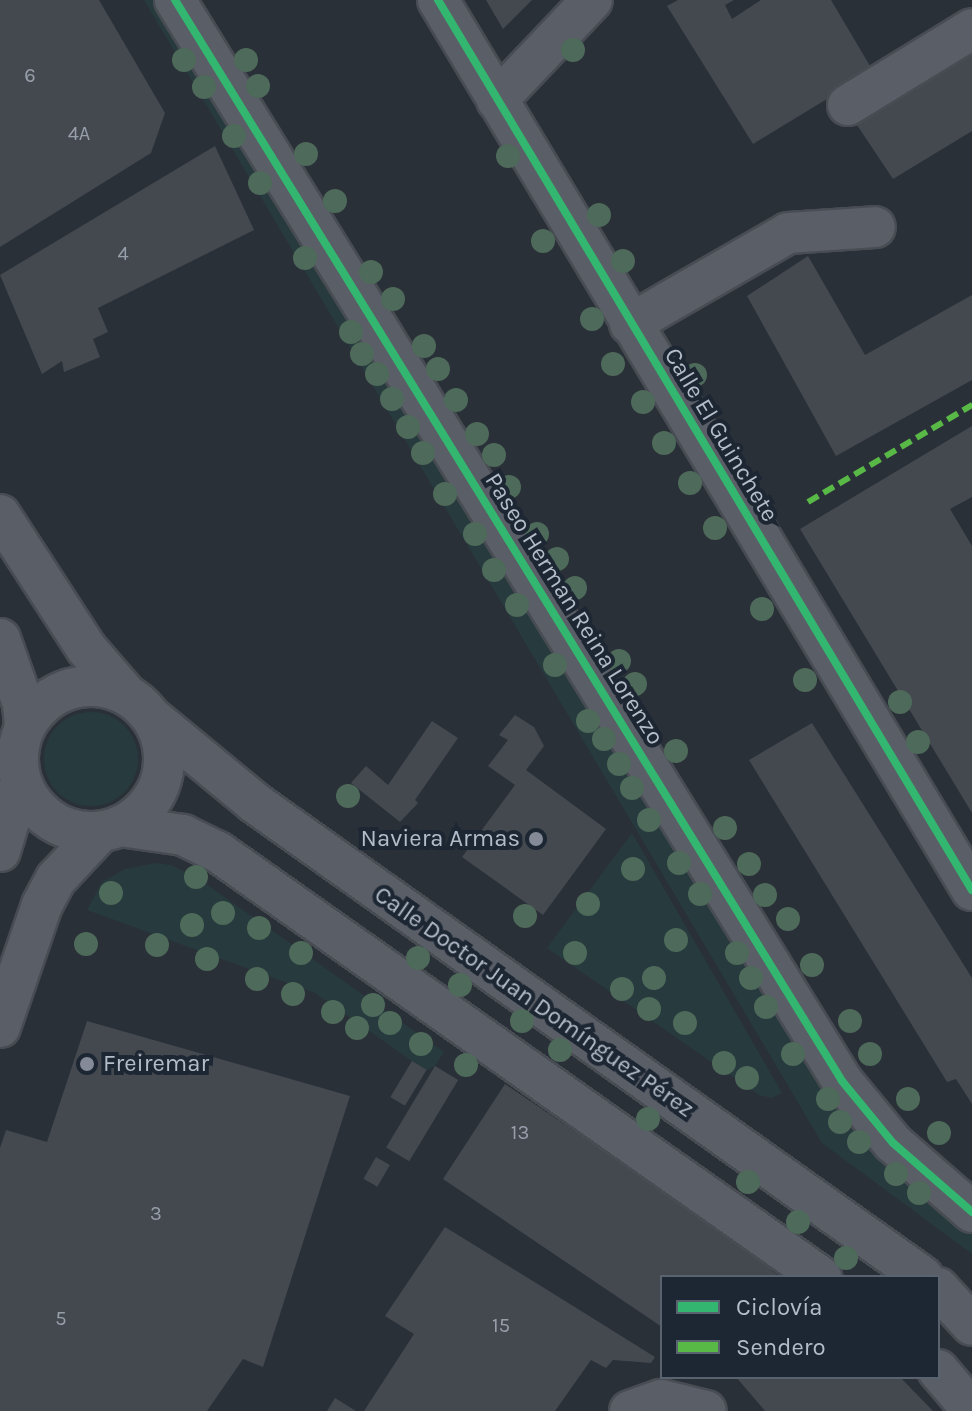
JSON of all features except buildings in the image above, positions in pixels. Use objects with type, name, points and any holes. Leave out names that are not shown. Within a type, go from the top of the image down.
[{"type":"street","name":"Paseo Herman Reina Lorenzo","points":[[175,0],[842,1081],[893,1143],[972,1212]]},
{"type":"street","name":"Calle El Guinchete","points":[[438,0],[972,890]]},
{"type":"street","points":[[497,100],[592,0]]},
{"type":"street","points":[[848,105],[972,29]]},
{"type":"street","points":[[630,324],[788,233],[875,227]]},
{"type":"street","name":"Calle Doctor Juan Domínguez Pérez","points":[[0,515],[86,648],[138,705],[255,803],[920,1275]]},
{"type":"street","points":[[0,639],[23,704],[25,725],[17,762],[21,782],[32,804],[51,821],[74,831],[110,829],[183,835],[218,852],[818,1275]]},
{"type":"street","points":[[0,1027],[42,905],[56,879],[110,829],[145,808],[158,788],[164,764],[163,740],[138,705],[102,685],[80,685],[57,692],[39,706],[25,725]]},
{"type":"street","points":[[0,851],[21,782]]},
{"type":"street","points":[[940,1290],[972,1325]]},
{"type":"street","points":[[940,1372],[972,1410]]},
{"type":"street","points":[[645,1406],[706,1411]]},
{"type":"green space","points":[[144,0],[159,0],[496,554],[972,1231],[972,1254],[822,1143]]},
{"type":"green space","points":[[91,712],[109,715],[124,726],[135,741],[138,759],[135,777],[124,792],[109,803],[91,806],[73,803],[58,792],[47,777],[44,759],[47,741],[58,726],[73,715]]},
{"type":"green space","points":[[632,833],[782,1093],[772,1098],[759,1095],[547,948]]},
{"type":"green space","points":[[156,863],[171,865],[199,879],[444,1052],[435,1066],[427,1070],[412,1061],[315,993],[87,910],[102,882],[125,869]]},
{"type":"marked path","points":[[808,502],[972,405]]},
{"type":"cycle path","points":[[175,0],[842,1081],[893,1143],[972,1212]]},
{"type":"cycle path","points":[[438,0],[972,890]]},
{"type":"place","name":"Naviera Armas","points":[[536,839]]},
{"type":"place","name":"Freiremar","points":[[87,1064]]}]
